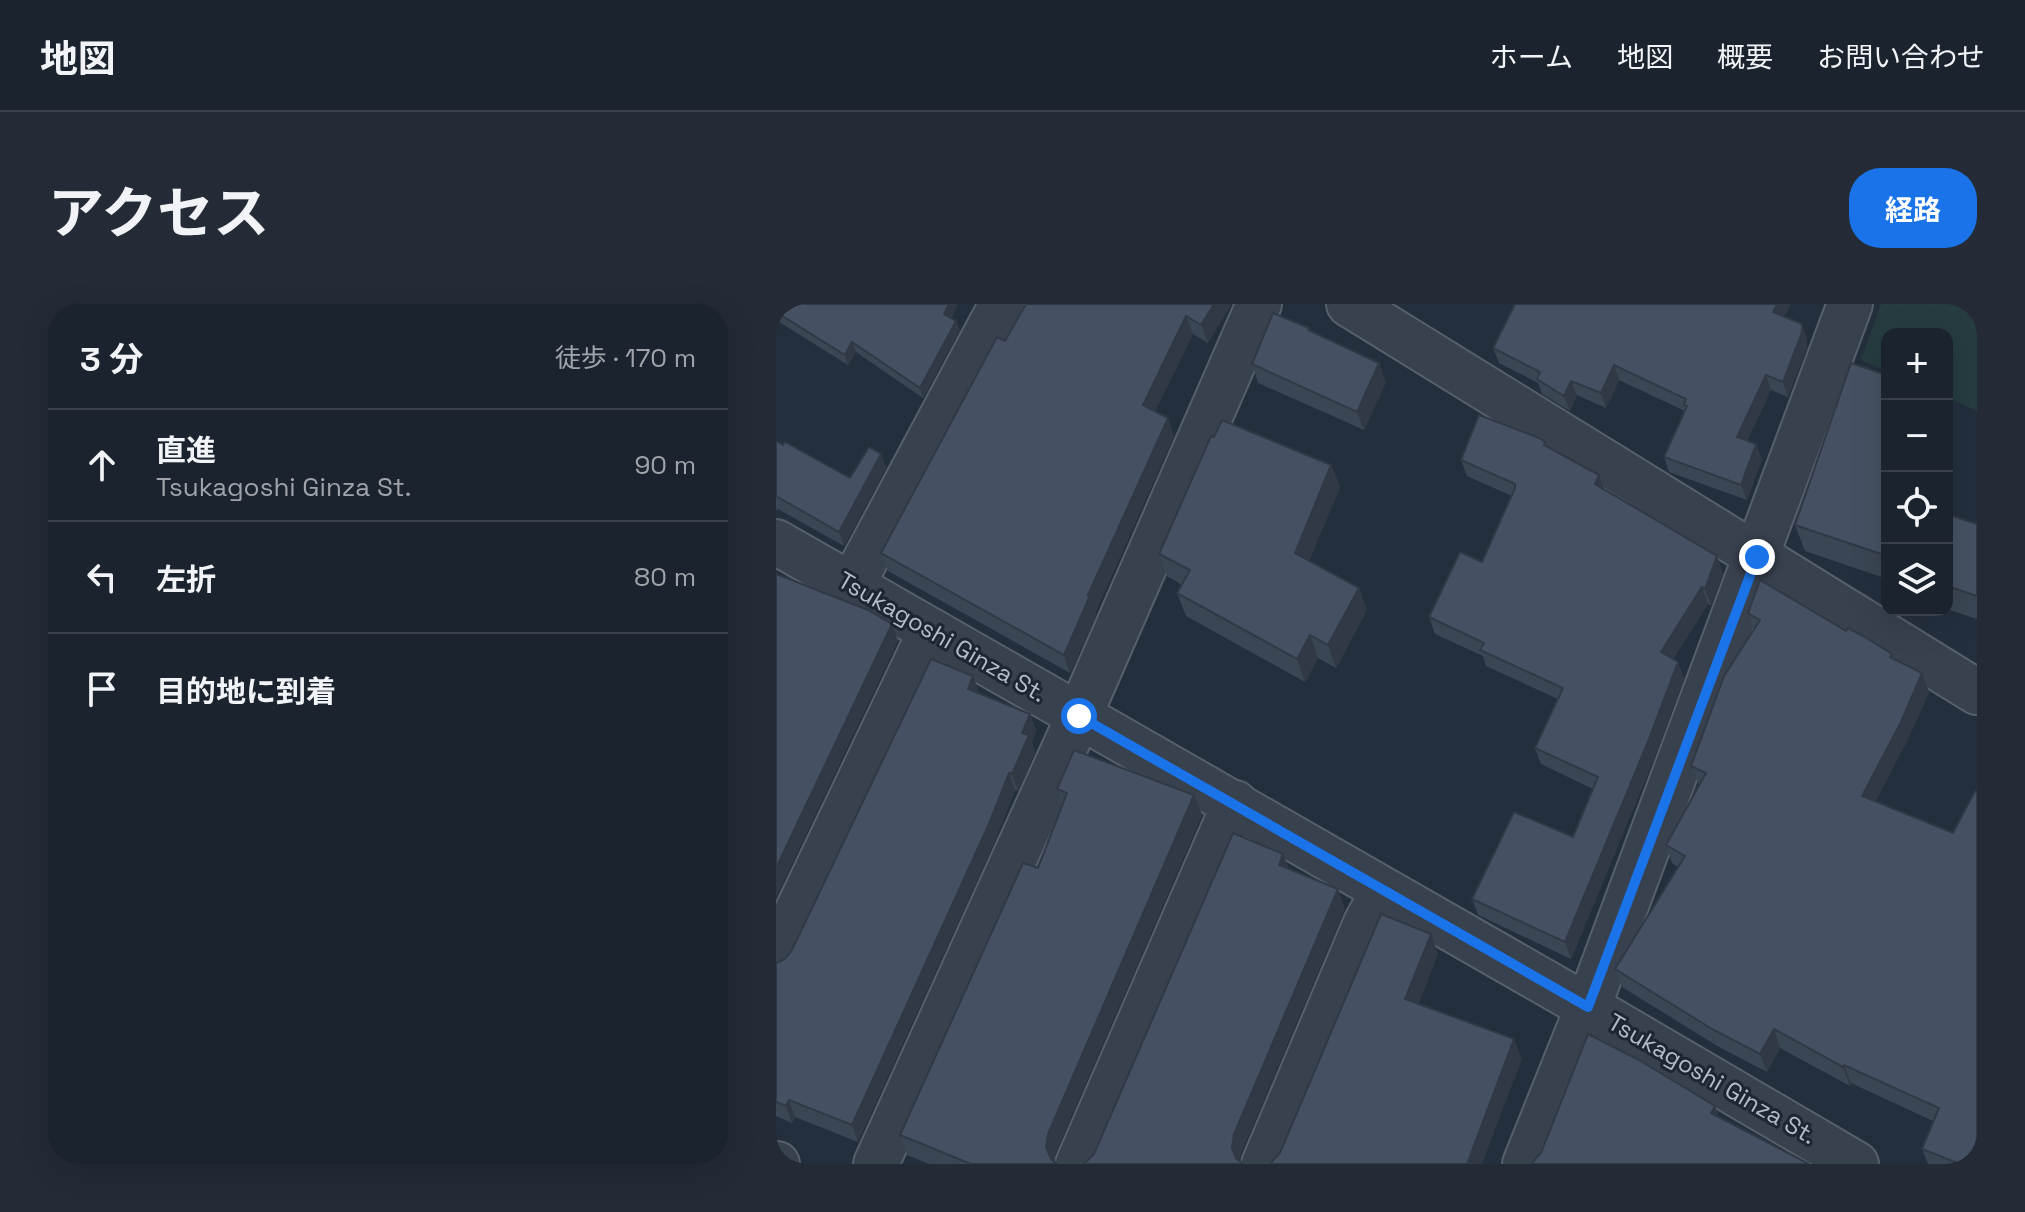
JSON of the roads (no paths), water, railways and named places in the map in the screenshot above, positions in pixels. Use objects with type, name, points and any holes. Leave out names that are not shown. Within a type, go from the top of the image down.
[{"type":"street","points":[[852,585],[1002,304]]},
{"type":"street","points":[[876,1164],[1079,716],[1259,304]]},
{"type":"street","points":[[1349,304],[1977,692]]},
{"type":"street","points":[[1525,1164],[1588,1007],[1850,304]]},
{"type":"street","name":"Tsukagoshi Ginza St.","points":[[780,554],[852,585],[1235,803],[1383,892],[1588,1007],[1856,1164]]},
{"type":"street","points":[[776,956],[931,631]]},
{"type":"street","points":[[1078,1164],[1235,803]]},
{"type":"street","points":[[1264,1164],[1366,923],[1383,892]]}]
